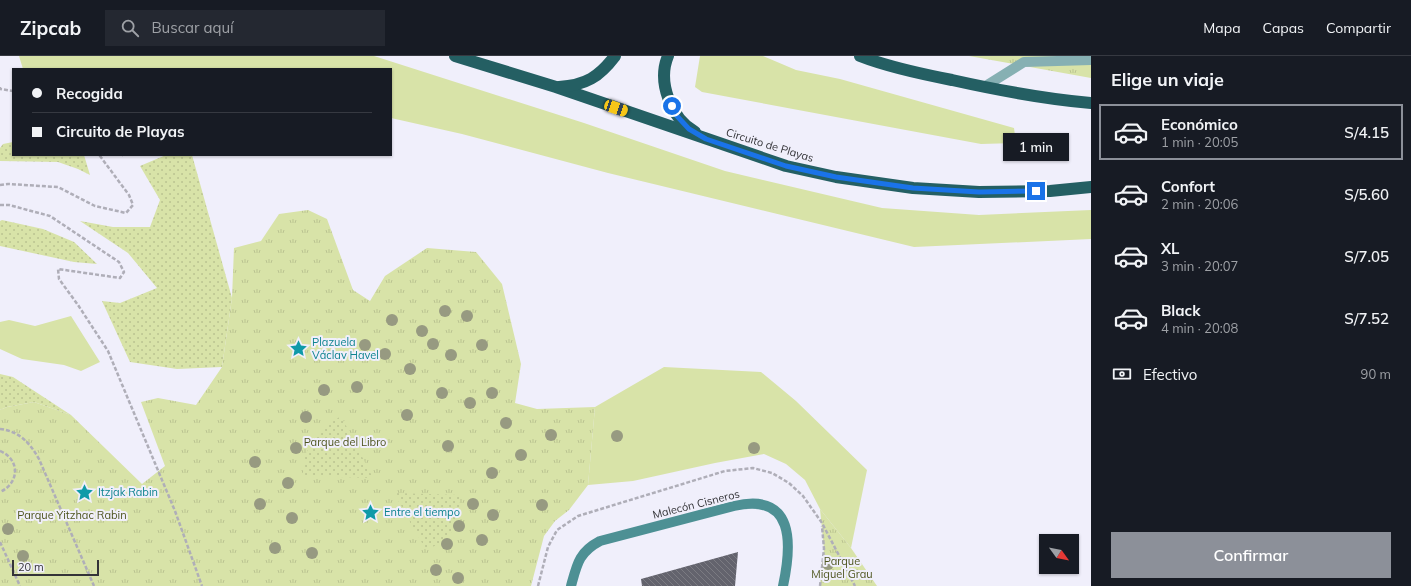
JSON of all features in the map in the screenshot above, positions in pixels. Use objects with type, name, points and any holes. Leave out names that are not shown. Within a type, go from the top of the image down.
[{"type":"highway","name":"Circuito de Playas","points":[[455,56],[556,87],[786,166],[836,177],[913,188],[979,192],[1050,191],[1091,187]]},
{"type":"highway","points":[[556,87],[574,86],[590,80],[604,70],[615,56]]},
{"type":"highway","points":[[668,56],[665,79],[668,98],[676,115],[689,129],[706,139]]},
{"type":"highway","points":[[860,56],[917,73],[984,87],[1067,101],[1091,103]]},
{"type":"street","name":"Malecón Cisneros","points":[[571,586],[577,563],[581,555],[600,541],[734,506],[754,503],[764,504],[778,513],[786,530],[788,538],[788,559],[783,586]]},
{"type":"lane","points":[[984,87],[1024,62],[1091,60]]},
{"type":"path","points":[[0,88],[12,91]]},
{"type":"path","points":[[0,185],[8,184],[58,187],[95,206],[126,213],[133,205],[129,195],[100,156]]},
{"type":"path","points":[[0,205],[9,205],[50,216],[118,262],[124,272],[120,278],[58,269],[59,279],[108,351],[174,511],[202,586]]},
{"type":"path","points":[[0,429],[7,430],[21,436],[32,446],[94,586]]},
{"type":"path","points":[[0,451],[8,455],[12,460],[15,473],[14,480],[10,486],[0,492]]},
{"type":"path","points":[[820,586],[824,549],[822,523]]},
{"type":"path","points":[[0,542],[20,586]]},
{"type":"green space","points":[[19,56],[374,56],[584,123],[725,171],[882,208],[979,215],[1091,210],[1091,239],[914,247],[608,173],[462,134],[392,118],[392,68],[23,68]]},
{"type":"green space","points":[[700,56],[763,56],[796,70],[840,79],[1014,128],[1016,143],[981,144],[702,92],[695,87]]},
{"type":"green space","points":[[969,56],[1091,56],[1091,78]]},
{"type":"green space","points":[[12,142],[12,156],[84,156],[90,175],[58,162],[0,161],[0,148],[3,144]]},
{"type":"green space","points":[[164,156],[192,156],[232,298],[222,367],[177,369],[130,362],[102,301],[120,303],[157,288],[128,253],[80,221],[113,227],[150,227],[160,200],[140,166]]},
{"type":"green space","name":"Parque del Libro","points":[[308,210],[327,219],[353,290],[370,301],[385,276],[427,248],[476,252],[502,284],[521,364],[515,403],[537,409],[595,407],[588,485],[569,510],[555,521],[544,536],[531,586],[0,586],[0,410],[7,407],[34,402],[71,415],[142,484],[165,466],[141,402],[158,398],[196,405],[222,367],[232,298],[234,248],[261,241],[279,214]]},
{"type":"green space","points":[[2,220],[43,229],[74,242],[97,264],[74,262],[0,246],[0,221]]},
{"type":"green space","points":[[71,316],[100,362],[81,371],[64,365],[22,359],[0,349],[0,322],[9,320],[35,326]]},
{"type":"green space","points":[[664,367],[761,372],[796,401],[867,470],[851,548],[820,509],[805,480],[786,464],[764,454],[633,481],[588,485],[595,407]]},
{"type":"green space","points":[[0,374],[13,377],[71,415],[34,402],[7,407],[0,410]]},
{"type":"green space","points":[[341,416],[373,478],[303,476],[303,458],[320,430]]},
{"type":"green space","points":[[394,493],[460,495],[458,525],[445,541],[426,550]]},
{"type":"green space","name":"Parque Miguel Grau","points":[[820,509],[851,548],[877,586],[820,586],[824,549]]},
{"type":"building","points":[[738,552],[735,586],[642,586],[641,579]]},
{"type":"place","name":"Plazuela Václav Havel","points":[[299,348]]},
{"type":"place","name":"Itzjak Rabin","points":[[85,492]]},
{"type":"place","name":"Entre el tiempo","points":[[371,512]]},
{"type":"route","points":[[672,106],[676,115],[689,129],[706,139],[786,166],[836,177],[913,188],[979,192],[1036,191]]},
{"type":"park label","name":"Parque Yitzhac Rabin","points":[[72,515]]}]
